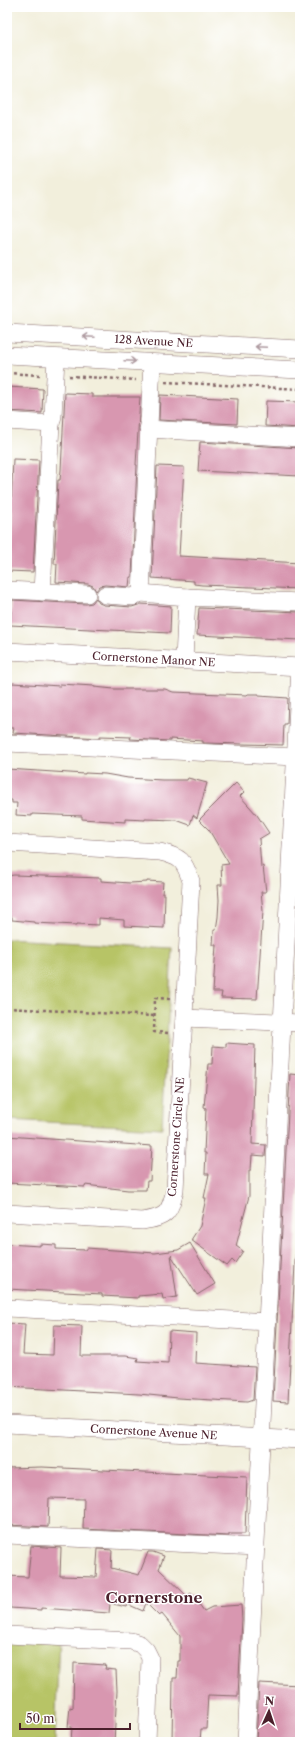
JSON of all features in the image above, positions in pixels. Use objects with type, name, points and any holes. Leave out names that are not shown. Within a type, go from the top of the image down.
[{"type":"street","name":"128 Avenue NE","points":[[7,333],[300,349]]},
{"type":"street","name":"128 Avenue NE","points":[[7,355],[300,370]]},
{"type":"street","points":[[42,592],[51,424],[54,416],[56,358]]},
{"type":"street","points":[[141,593],[152,363]]},
{"type":"street","points":[[7,421],[51,424]]},
{"type":"street","points":[[148,429],[300,438]]},
{"type":"street","points":[[7,590],[87,594]]},
{"type":"street","points":[[105,595],[133,597],[141,593],[300,602]]},
{"type":"street","points":[[184,660],[187,596]]},
{"type":"street","name":"Cornerstone Manor NE","points":[[7,651],[300,666]]},
{"type":"street","points":[[246,1742],[300,666]]},
{"type":"street","points":[[7,742],[295,757]]},
{"type":"street","name":"Cornerstone Circle NE","points":[[7,843],[160,852],[176,856],[186,866],[191,881],[175,1190],[170,1208],[160,1218],[142,1220],[7,1213]]},
{"type":"street","points":[[184,1018],[300,1024]]},
{"type":"street","points":[[7,1308],[268,1322]]},
{"type":"street","name":"Cornerstone Avenue NE","points":[[7,1424],[300,1440]]},
{"type":"street","points":[[7,1535],[256,1546]]},
{"type":"street","points":[[7,1635],[120,1640],[140,1644],[146,1650],[150,1658],[147,1742]]},
{"type":"path","points":[[169,1033],[154,1032],[155,998],[171,999]]},
{"type":"path","points":[[7,1008],[154,1016]]},
{"type":"green space","points":[[7,939],[172,948],[162,1128],[7,1120]]},
{"type":"green space","points":[[7,1635],[59,1637],[55,1742],[7,1742]]},
{"type":"building","points":[[7,387],[43,389],[42,413],[7,411]]},
{"type":"building","points":[[65,393],[92,394],[92,397],[140,397],[132,577],[130,577],[129,587],[105,585],[100,586],[96,591],[93,586],[88,584],[56,582],[57,564],[54,564],[58,480],[60,480],[61,470]]},
{"type":"building","points":[[160,395],[238,399],[237,424],[159,420]]},
{"type":"building","points":[[266,401],[300,402],[300,428],[265,426]]},
{"type":"building","points":[[200,442],[300,448],[300,476],[198,471]]},
{"type":"building","points":[[13,459],[39,460],[33,572],[8,571]]},
{"type":"building","points":[[157,466],[184,467],[179,556],[300,563],[300,589],[202,585],[194,584],[194,581],[152,578]]},
{"type":"building","points":[[96,598],[99,603],[104,605],[132,607],[141,604],[171,606],[170,633],[10,625],[12,600],[86,604],[92,603]]},
{"type":"building","points":[[199,608],[300,612],[300,640],[197,635]]},
{"type":"building","points":[[7,684],[60,686],[60,684],[94,686],[114,689],[165,689],[173,692],[247,695],[259,694],[259,696],[288,698],[287,724],[284,724],[283,745],[203,743],[203,741],[170,739],[170,741],[130,739],[131,737],[100,736],[100,738],[13,733],[14,728],[7,728]]},
{"type":"building","points":[[7,769],[105,774],[128,778],[162,780],[187,780],[188,778],[207,783],[197,818],[193,815],[190,825],[176,820],[125,819],[125,822],[82,819],[82,816],[32,814],[32,816],[16,815],[17,803],[12,803],[12,800],[7,800]]},
{"type":"building","points":[[236,783],[244,792],[240,796],[257,815],[269,833],[259,839],[261,867],[263,866],[266,892],[261,892],[263,911],[257,999],[221,998],[222,992],[213,992],[216,945],[213,945],[214,930],[216,930],[218,917],[218,885],[222,885],[221,865],[229,864],[209,830],[199,820]]},
{"type":"building","points":[[7,876],[101,878],[101,881],[130,883],[147,881],[163,882],[162,894],[165,894],[164,928],[124,926],[124,920],[99,918],[99,925],[34,923],[12,920],[12,917],[7,916]]},
{"type":"building","points":[[226,1043],[255,1045],[252,1144],[266,1145],[265,1156],[252,1155],[251,1170],[249,1170],[249,1196],[236,1246],[243,1251],[235,1263],[232,1260],[227,1266],[191,1240],[200,1226],[209,1174],[205,1174],[206,1153],[204,1153],[206,1108],[204,1107],[208,1064],[212,1064],[213,1046],[226,1047]]},
{"type":"building","points":[[290,1074],[300,1075],[300,1165],[288,1402],[273,1401]]},
{"type":"building","points":[[7,1136],[152,1146],[150,1181],[147,1181],[146,1190],[128,1190],[85,1185],[85,1187],[7,1183]]},
{"type":"building","points":[[190,1243],[215,1284],[197,1295],[171,1255],[177,1297],[163,1299],[162,1294],[138,1296],[138,1298],[102,1296],[102,1294],[7,1289],[7,1244],[40,1246],[40,1244],[56,1245],[56,1249],[87,1250],[87,1248],[155,1253],[178,1250]]},
{"type":"building","points":[[7,1323],[25,1324],[23,1354],[53,1355],[54,1325],[82,1326],[81,1356],[126,1356],[138,1358],[137,1361],[168,1363],[169,1331],[196,1333],[195,1363],[255,1367],[253,1400],[247,1402],[139,1394],[7,1387]]},
{"type":"building","points":[[42,1467],[247,1477],[245,1534],[229,1534],[229,1536],[83,1529],[84,1499],[49,1498],[48,1527],[7,1525],[7,1468]]},
{"type":"building","points":[[31,1546],[61,1548],[60,1576],[96,1577],[98,1549],[112,1550],[111,1568],[139,1575],[148,1552],[153,1552],[164,1556],[159,1569],[187,1596],[191,1593],[204,1611],[212,1607],[241,1605],[242,1619],[238,1696],[208,1695],[206,1729],[201,1729],[200,1742],[172,1742],[173,1678],[177,1678],[178,1661],[180,1661],[180,1636],[162,1614],[159,1616],[146,1603],[143,1611],[127,1604],[126,1607],[110,1603],[109,1613],[41,1608],[41,1610],[10,1608],[10,1605],[7,1605],[7,1576],[28,1577]]},
{"type":"building","points":[[74,1663],[106,1665],[105,1669],[116,1670],[117,1691],[114,1742],[71,1742],[72,1727],[68,1727],[70,1707],[73,1708]]},
{"type":"building","points":[[259,1683],[300,1685],[300,1742],[256,1742]]},
{"type":"district","name":"Cornerstone","points":[[154,1598]]}]
